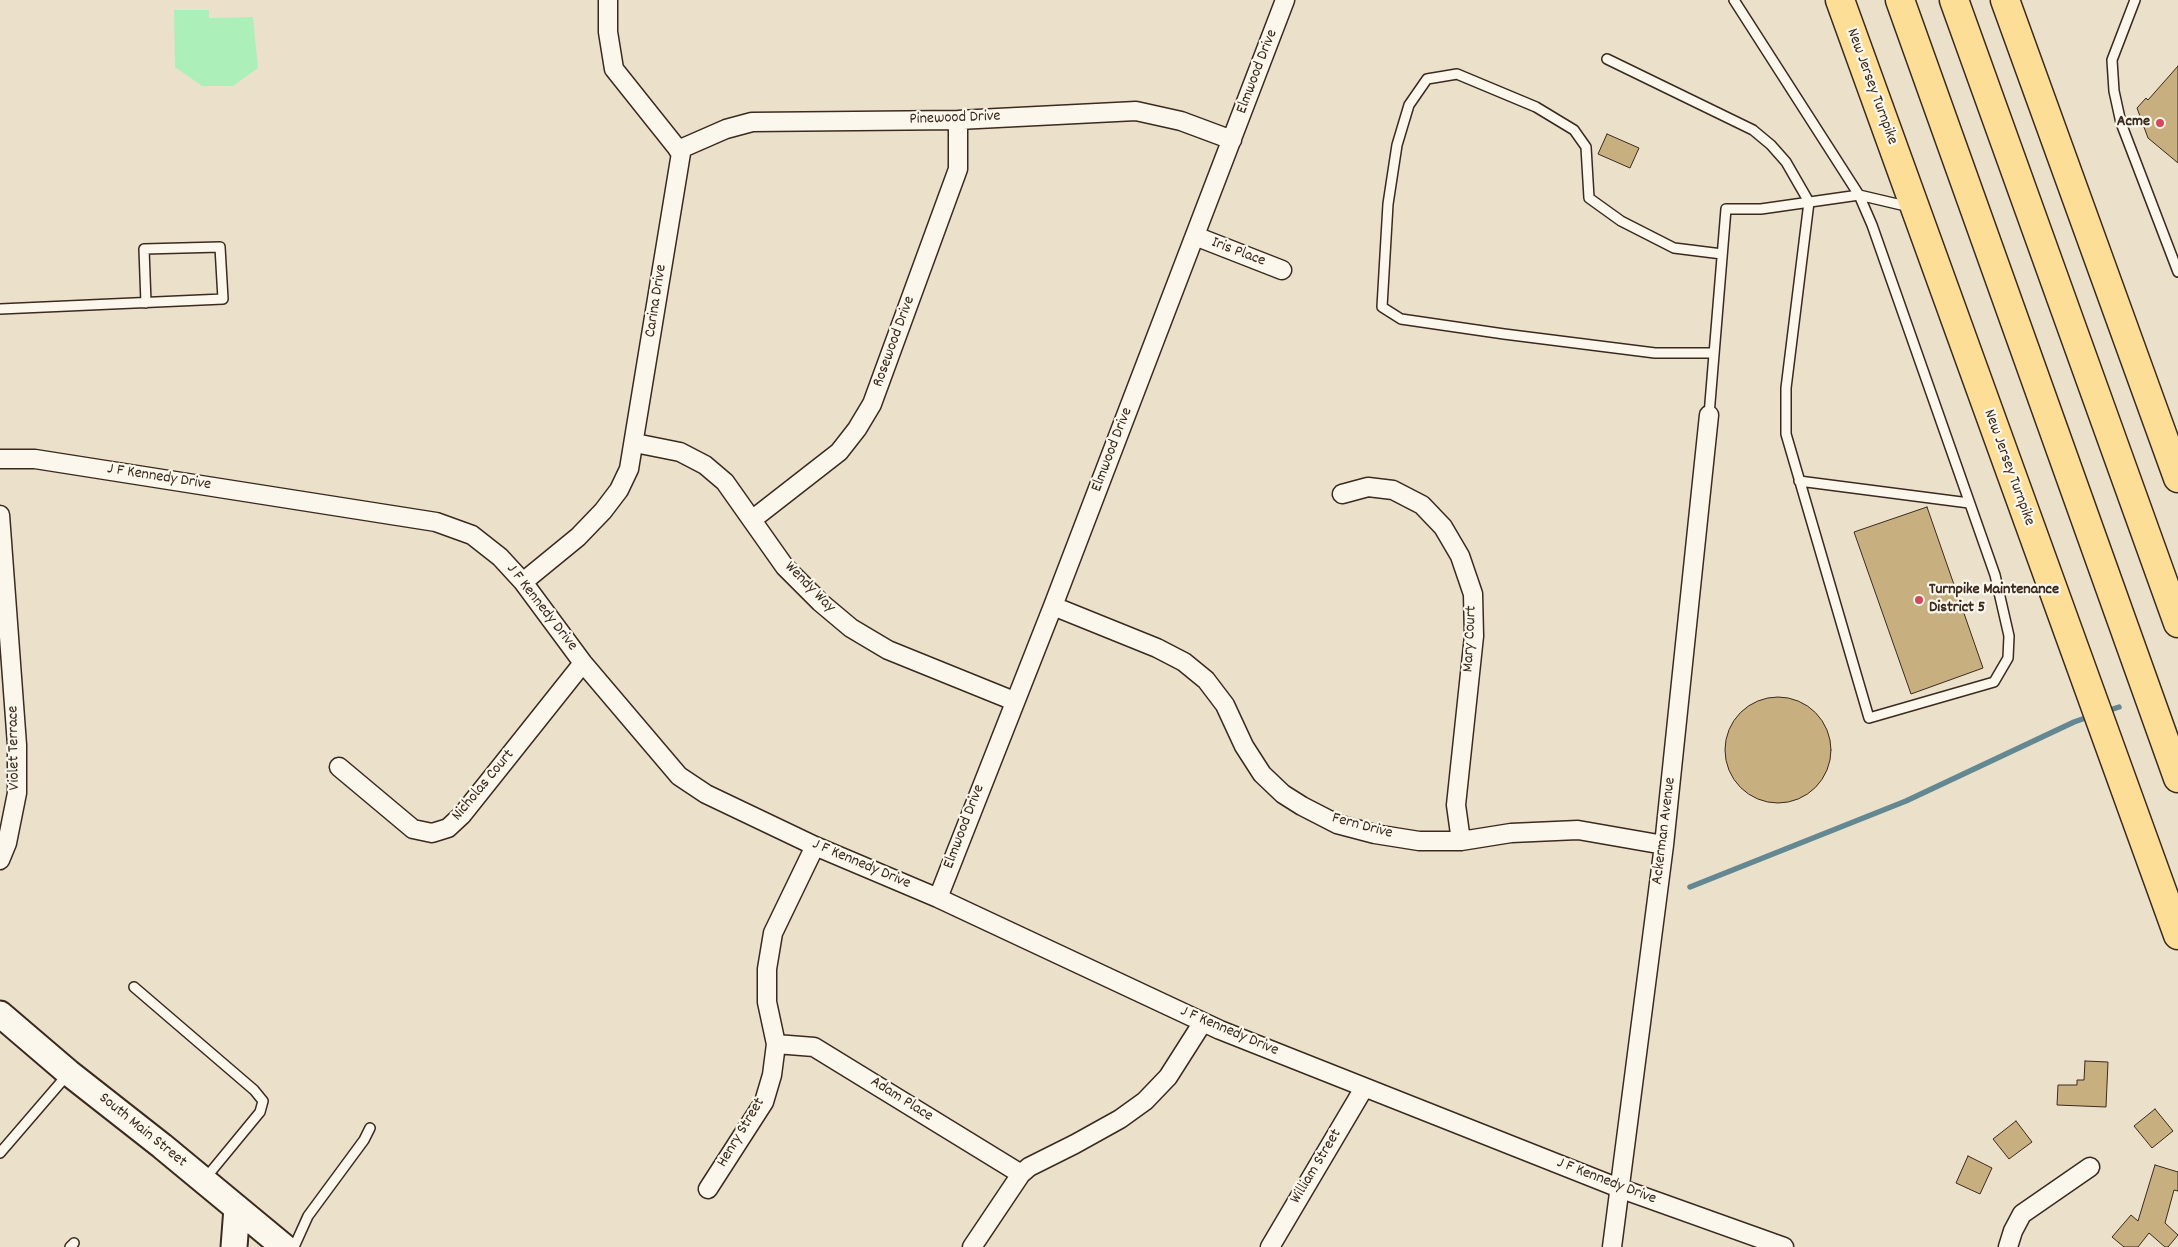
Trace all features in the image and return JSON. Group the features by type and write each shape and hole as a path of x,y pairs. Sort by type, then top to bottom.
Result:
{"highway":[{"name":"New Jersey Turnpike","path":"1840,0 2178,935"},
{"path":"1900,0 2178,778"},
{"path":"1954,0 2178,623"},
{"path":"2005,0 2178,478"}],"street":[{"path":"608,0 608,32 614,68 678,150"},
{"name":"Elmwood Drive","path":"938,898 1053,606 1285,0"},
{"name":"Pinewood Drive","path":"678,150 726,129 752,122 958,120 1136,111 1181,121 1232,140"},
{"name":"Rosewood Drive","path":"753,519 839,452 857,429 872,404 958,169 958,120"},
{"name":"Carina Drive","path":"523,582 578,537 603,511 618,490 629,469 635,443 680,153 678,150"},
{"name":"Iris Place","path":"1194,236 1282,270"},
{"name":"Ackerman Avenue","path":"1612,1247 1664,845 1709,414"},
{"name":"Wendy Way","path":"635,443 680,452 706,465 725,482 753,519 785,567 820,602 851,628 888,650 1014,701"},
{"name":"J F Kennedy Drive","path":"0,459 35,459 436,522 472,535 500,557 523,582 583,663 679,776 706,794 815,846 938,898 1203,1022 1364,1088 1619,1188 1784,1247"},
{"name":"Mary Court","path":"1342,494 1368,487 1393,490 1422,505 1443,527 1460,556 1471,586 1473,594 1474,636 1456,805 1460,841"},
{"name":"Violet Terrace","path":"0,514 17,745 16,793 7,842 0,860"},
{"name":"Fern Drive","path":"1053,606 1157,648 1184,662 1206,680 1224,705 1244,746 1262,774 1283,794 1336,824 1375,834 1419,841 1460,841 1511,833 1578,830 1664,845"},
{"name":"Nicholas Court","path":"339,768 413,829 432,833 448,828 462,816 583,663"},
{"name":"Henry Street","path":"708,1189 764,1102 772,1075 776,1044 767,1002 767,969 773,933 815,846"},
{"name":"South Main Street","path":"0,1014 69,1073 204,1180 284,1247"},
{"path":"972,1247 1020,1174 1029,1167 1120,1119 1145,1101 1168,1076 1203,1022"},
{"name":"Adam Place","path":"776,1044 814,1047 1020,1174"},
{"name":"William Street","path":"1270,1247 1364,1088"},
{"path":"2008,1247 2013,1231 2022,1214 2090,1167"},
{"path":"234,1247 237,1208"}],"lane":[{"path":"1607,59 1753,130 1786,162 1809,202 1786,388 1786,434 1869,718 1994,682 2008,658 2009,636 1995,575 1872,225 1859,195 1734,0"},
{"path":"2134,0 2112,60 2114,91 2121,122 2178,272"},
{"path":"1714,354 1655,353 1504,334 1401,319 1382,307 1388,204 1397,145 1408,105 1427,78 1458,74 1536,107 1574,130 1586,147 1589,198 1622,221 1674,248 1722,254"},
{"path":"1709,414 1726,209 1761,209 1859,195 1915,209"},
{"path":"0,309 223,299 220,247 144,249 146,302"},
{"path":"1799,481 1970,503"},
{"path":"134,987 254,1090 263,1101 260,1112 204,1180"},
{"path":"0,1153 69,1073"},
{"path":"294,1247 308,1216 353,1155 370,1128"}],"green space":[{"path":"174,10 209,10 209,18 253,17 258,68 233,86 202,86 175,67"}],"building":[{"name":"Acme","path":"2178,66 2178,163 2148,138 2137,108 2146,98 2148,100"},
{"path":"1607,134 1639,148 1630,168 1598,154"},
{"name":"Turnpike Maintenance District 5","path":"1927,507 1983,668 1911,694 1854,532"},
{"path":"1778,697 1798,701 1816,712 1827,730 1831,750 1827,770 1816,788 1798,799 1778,803 1758,799 1740,788 1729,770 1725,750 1729,730 1740,712 1758,701"},
{"path":"2085,1061 2108,1062 2106,1107 2057,1105 2058,1085 2077,1085 2077,1080 2084,1080"},
{"path":"2155,1109 2173,1131 2152,1148 2134,1126"},
{"path":"2016,1121 2032,1142 2009,1159 1993,1139"},
{"path":"1968,1156 1992,1168 1980,1194 1956,1183"},
{"path":"2155,1165 2178,1172 2178,1191 2174,1190 2165,1223 2178,1235 2168,1247 2165,1247 2149,1233 2138,1247 2124,1247 2112,1237 2131,1215 2138,1221"}],"waterway":[{"path":"2104,712 2119,707"},
{"path":"1690,887 1906,801 2074,722 2091,716"}],"place":[{"name":"Acme","path":"2160,123"},
{"name":"Turnpike Maintenance District 5","path":"1919,600"}]}
